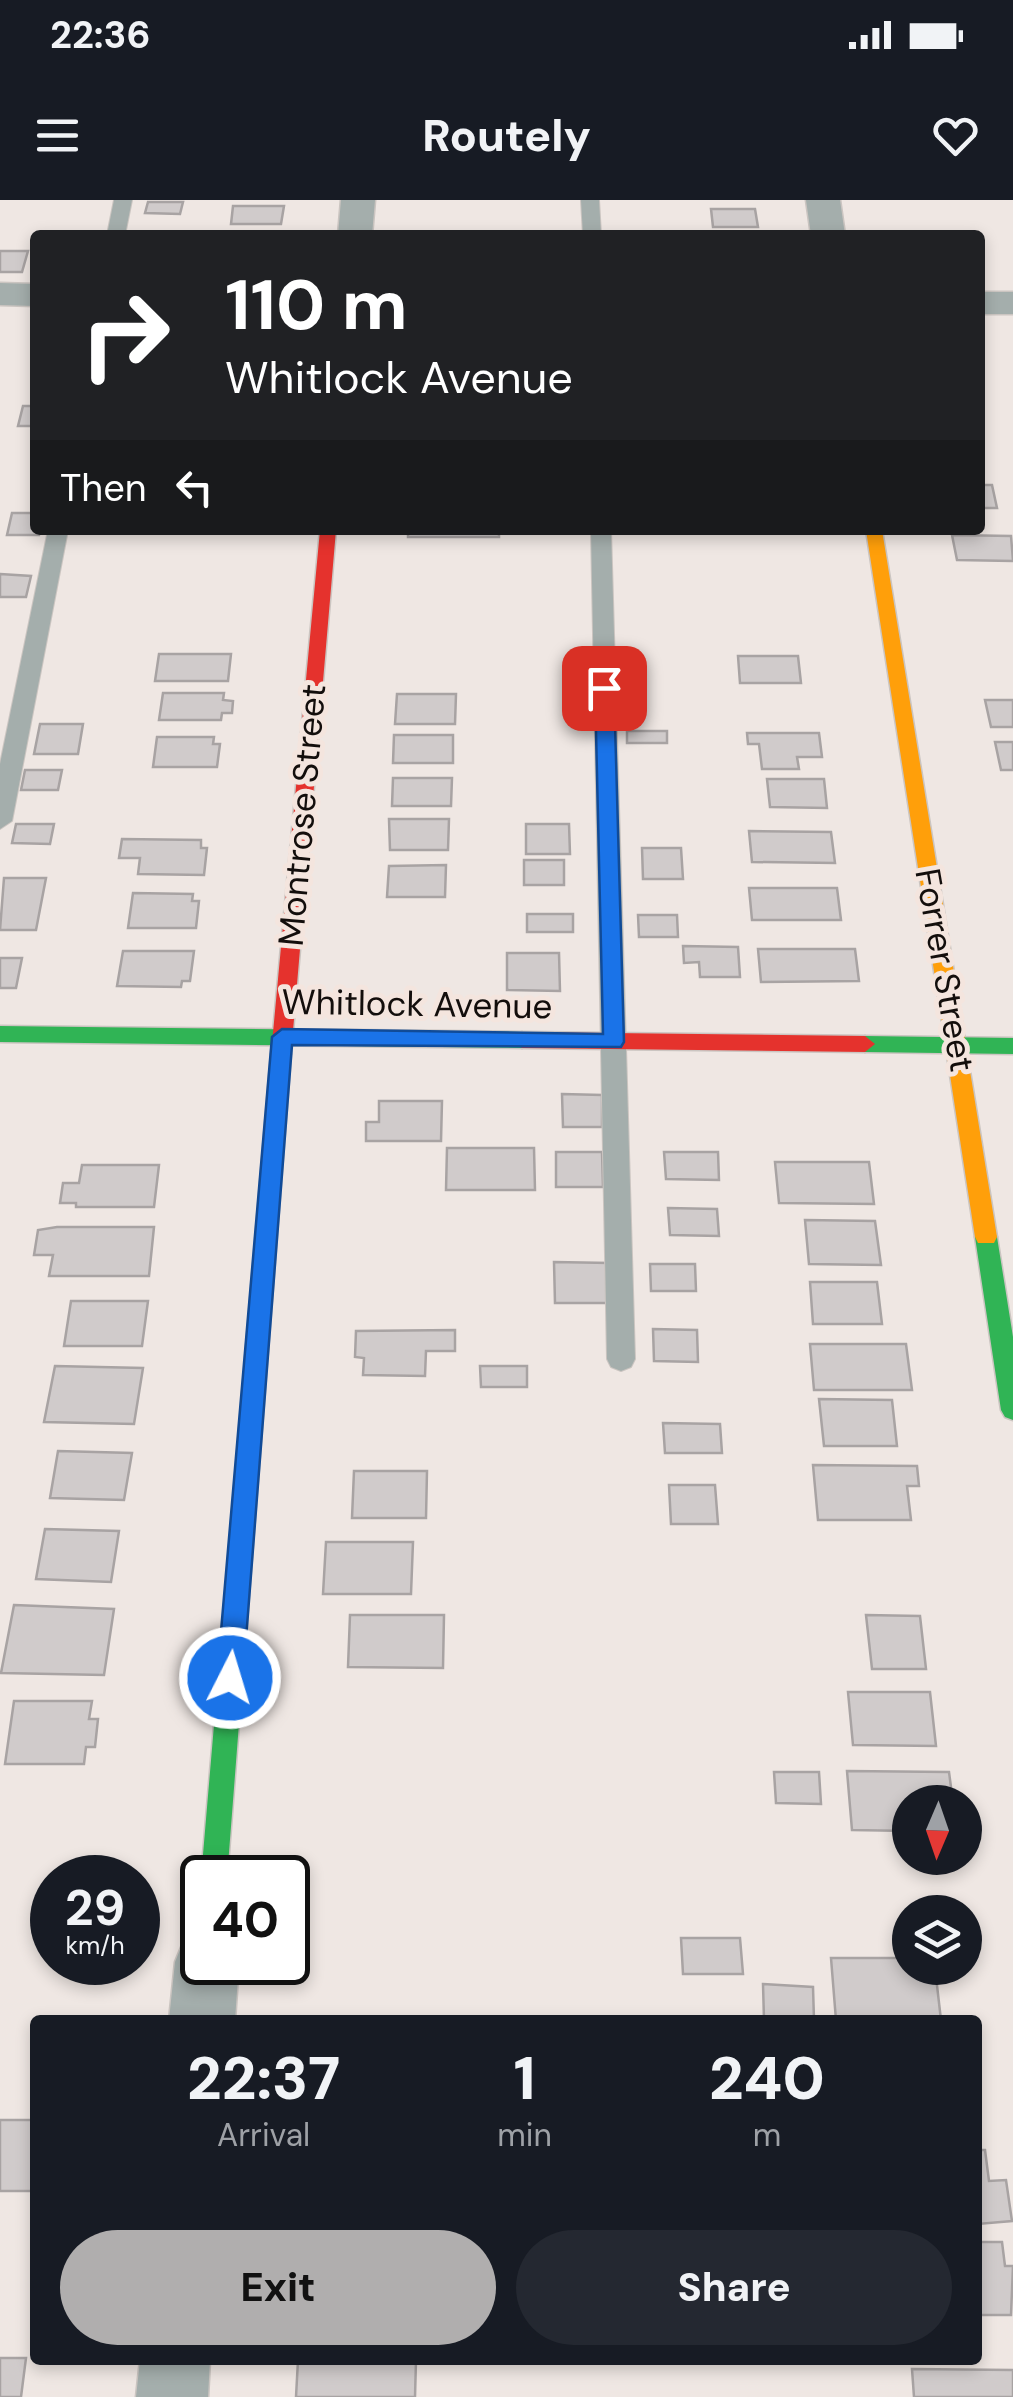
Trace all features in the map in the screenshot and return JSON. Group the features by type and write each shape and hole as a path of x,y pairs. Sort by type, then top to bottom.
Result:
{"street":[{"path":"355,230 358,200"},
{"path":"823,200 827,230"},
{"path":"0,294 30,294"},
{"path":"985,303 1013,304"},
{"name":"Montrose Street","path":"216,1855 282,1037 328,535"},
{"name":"Forrer Street","path":"875,535 1013,1410"},
{"name":"Whitlock Avenue","path":"0,1034 1013,1046"},
{"path":"202,2015 205,1985"},
{"path":"172,2397 175,2365"}],"lane":[{"path":"117,230 123,200"},
{"path":"590,200 592,230"},
{"path":"0,821 57,535"},
{"path":"601,535 622,1359"}],"building":[{"path":"148,202 183,202 180,214 145,213"},
{"path":"233,206 284,206 281,224 231,224"},
{"path":"711,209 755,209 758,227 713,227"},
{"path":"0,251 28,251 22,272 0,272"},
{"path":"23,406 30,406 30,426 18,426"},
{"path":"985,485 992,485 997,508 985,508"},
{"path":"12,513 30,513 30,535 7,535"},
{"path":"408,535 499,535 499,537"},
{"path":"952,535 1011,536 1013,561 957,560"},
{"path":"0,574 31,576 26,597 0,597"},
{"path":"159,654 231,654 228,681 155,681"},
{"path":"738,656 798,656 801,683 740,683"},
{"path":"163,693 224,693 223,700 233,701 232,713 222,713 221,720 159,720"},
{"path":"397,694 456,694 455,724 395,724"},
{"path":"985,700 1013,700 1013,727 991,727"},
{"path":"40,724 83,724 78,754 34,754"},
{"path":"627,731 667,731 667,743 627,743"},
{"path":"747,733 819,733 822,757 797,757 799,769 762,769 759,744 748,744"},
{"path":"394,735 453,735 453,763 393,763"},
{"path":"157,737 214,737 213,744 220,744 217,767 153,767"},
{"path":"995,742 1013,742 1013,770 1001,770"},
{"path":"25,770 62,770 58,790 21,790"},
{"path":"393,778 452,778 451,806 392,806"},
{"path":"767,779 824,779 827,808 770,807"},
{"path":"389,819 449,819 448,850 390,850"},
{"path":"16,824 54,824 50,844 12,843"},
{"path":"526,824 569,824 570,854 526,854"},
{"path":"749,831 831,832 835,863 752,862"},
{"path":"122,839 201,840 201,848 207,848 204,875 138,874 140,858 119,858"},
{"path":"642,848 681,848 683,879 643,879"},
{"path":"524,860 564,860 564,885 524,885"},
{"path":"446,865 445,897 387,897 389,866"},
{"path":"4,878 46,878 36,930 0,930"},
{"path":"749,888 837,888 841,920 752,920"},
{"path":"133,893 193,894 192,901 199,901 196,928 128,928"},
{"path":"527,914 573,914 573,932 527,932"},
{"path":"638,915 677,915 678,937 639,937"},
{"path":"683,946 738,947 740,977 700,977 699,962 684,963"},
{"path":"758,949 855,949 859,981 761,982"},
{"path":"123,951 194,951 190,981 182,981 181,987 117,986"},
{"path":"507,953 559,953 560,991 507,990"},
{"path":"0,958 22,958 16,988 0,988"},
{"path":"562,1094 602,1095 602,1127 563,1127"},
{"path":"379,1101 442,1101 441,1141 366,1141 366,1122 379,1122"},
{"path":"447,1148 534,1148 535,1190 446,1190"},
{"path":"556,1152 602,1152 603,1187 556,1187"},
{"path":"664,1152 718,1152 719,1180 666,1179"},
{"path":"775,1162 869,1162 874,1204 779,1203"},
{"path":"82,1165 159,1165 154,1207 76,1207 76,1203 60,1203 63,1183 79,1183"},
{"path":"668,1208 717,1209 719,1236 670,1235"},
{"path":"805,1220 875,1221 881,1265 809,1264"},
{"path":"154,1227 149,1276 49,1276 53,1255 34,1255 38,1230"},
{"path":"554,1262 610,1263 611,1303 555,1303"},
{"path":"650,1264 695,1264 696,1291 651,1291"},
{"path":"810,1282 877,1282 882,1324 813,1324"},
{"path":"71,1301 148,1301 142,1346 64,1346"},
{"path":"653,1329 697,1330 698,1362 654,1361"},
{"path":"455,1330 455,1351 426,1351 425,1376 363,1375 364,1358 355,1357 356,1331"},
{"path":"810,1344 906,1344 912,1390 814,1390"},
{"path":"55,1366 143,1368 134,1424 44,1422"},
{"path":"480,1366 527,1366 527,1387 481,1387"},
{"path":"819,1399 892,1400 897,1446 824,1446"},
{"path":"663,1423 720,1424 722,1453 665,1453"},
{"path":"58,1451 132,1453 124,1500 50,1498"},
{"path":"813,1465 917,1466 919,1486 907,1486 911,1520 818,1520"},
{"path":"354,1471 427,1471 426,1518 352,1518"},
{"path":"669,1485 715,1485 718,1524 671,1524"},
{"path":"45,1529 119,1531 111,1582 36,1579"},
{"path":"326,1542 413,1542 411,1594 323,1594"},
{"path":"14,1605 114,1609 104,1675 1,1673"},
{"path":"350,1615 444,1615 443,1668 348,1667"},
{"path":"866,1615 920,1616 926,1669 872,1669"},
{"path":"848,1692 930,1692 936,1746 853,1745"},
{"path":"14,1701 92,1701 89,1719 98,1719 95,1747 86,1747 84,1764 5,1764"},
{"path":"847,1771 949,1772 951,1785 892,1785 892,1831 852,1830"},
{"path":"774,1772 819,1772 821,1804 776,1803"},
{"path":"681,1938 740,1938 743,1974 683,1974"},
{"path":"831,1958 892,1958 892,1985 937,1985 940,2015 836,2015"},
{"path":"763,1984 813,1987 814,2015 764,2015"},
{"path":"0,2120 30,2120 30,2191 0,2191"},
{"path":"982,2150 989,2181 1006,2180 1012,2221 982,2224"},
{"path":"982,2242 1002,2242 1005,2266 1013,2266 1011,2315 982,2315"},
{"path":"0,2358 26,2358 21,2397 0,2397"},
{"path":"298,2365 416,2365 415,2397 296,2397"},
{"path":"912,2369 1013,2370 1013,2397 914,2397"}],"traffic: fast":[{"path":"0,1034 522,1040"},
{"path":"865,1044 1013,1046"},
{"path":"216,1855 281,1054"},
{"path":"986,1237 1013,1410"}],"traffic: slow":[{"path":"875,535 986,1237"}],"traffic: jam":[{"path":"281,1054 328,535"},
{"path":"522,1040 865,1044"}],"route":[{"path":"230,1678 282,1037 613,1042 604,688"}]}
